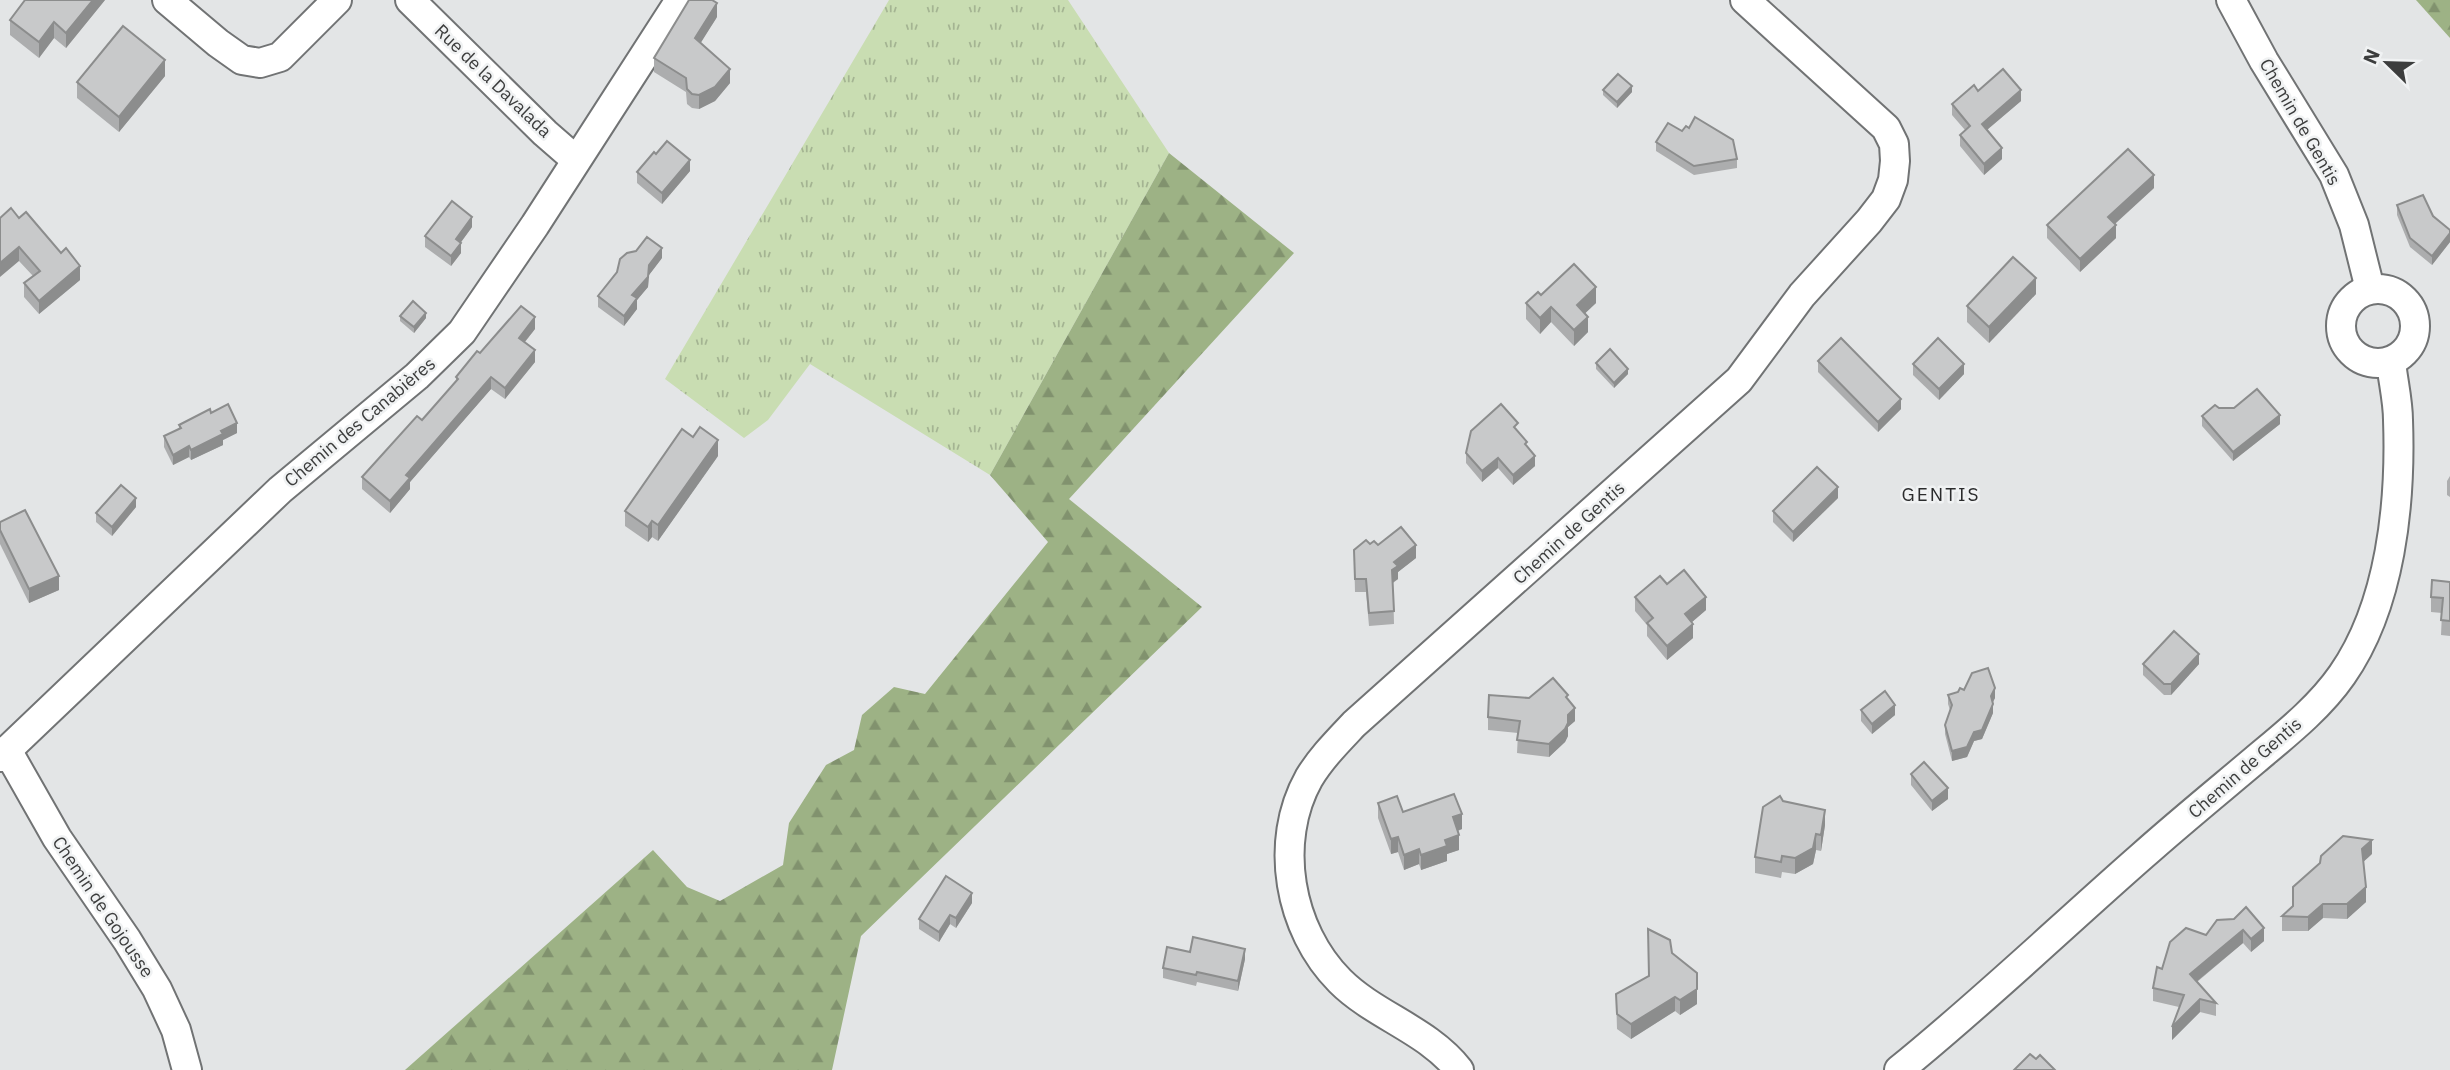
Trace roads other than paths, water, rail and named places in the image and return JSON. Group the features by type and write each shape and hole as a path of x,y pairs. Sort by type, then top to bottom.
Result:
{"street":[{"path":"167,0 226,49 242,60 260,64 280,57 337,0"},
{"name":"Rue de la Davalada","path":"410,0 576,160"},
{"name":"Chemin des Canabières","path":"2,751 280,489 417,376 462,332 536,225 680,0"},
{"name":"Chemin de Gentis","path":"1460,1070 1415,1031 1368,1003 1340,982 1318,954 1299,920 1291,878 1289,845 1296,811 1309,779 1353,724 1739,380 1802,295 1886,199 1895,161 1894,144 1886,128 1745,0"},
{"name":"Chemin de Gentis","path":"2231,0 2264,61 2334,175 2354,225 2370,289"},
{"path":"2370,289 2386,289 2401,295 2411,307 2416,326 2412,344 2391,362 2377,364 2360,359 2346,346 2340,322 2347,305 2358,294 2370,289"},
{"name":"Chemin de Gentis","path":"1899,1070 2144,854 2286,734 2342,675 2374,612 2386,576 2391,545 2399,418 2391,362"},
{"name":"Chemin de Gojousse","path":"2,751 157,989 176,1030 187,1070"}],"district":[{"name":"GENTIS","path":"1941,494"}]}
